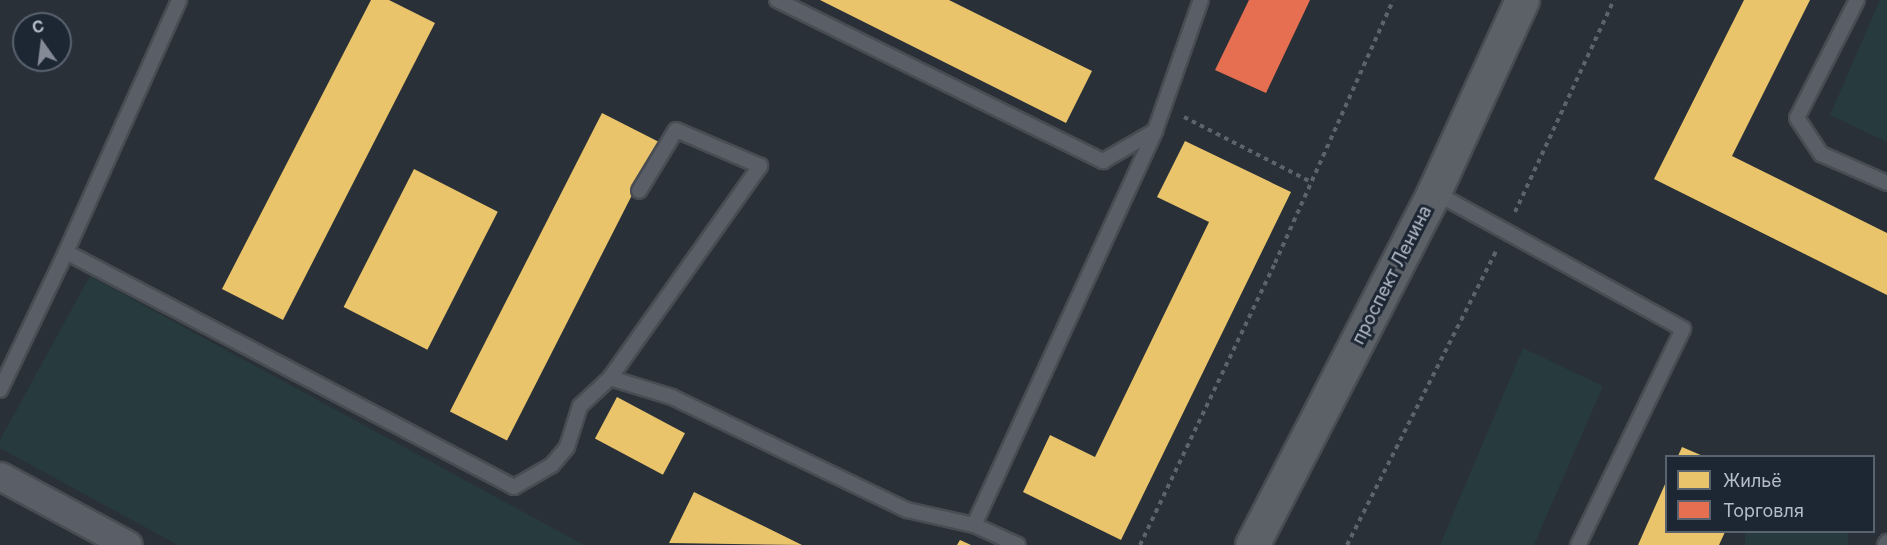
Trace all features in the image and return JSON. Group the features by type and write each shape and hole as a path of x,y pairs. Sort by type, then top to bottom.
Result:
{"main road":[{"name":"проспект Ленина","path":"1252,545 1434,192 1522,0"}],"street":[{"path":"0,476 128,545"}],"lane":[{"path":"0,390 66,252 179,0"},
{"path":"777,0 1103,161 1155,131"},
{"path":"974,525 1155,131 1201,0"},
{"path":"1857,0 1797,118 1821,154 1887,183"},
{"path":"66,252 514,487 552,465 567,447 580,406 610,378 760,166 676,130 639,191"},
{"path":"1434,192 1683,328 1578,545"},
{"path":"610,378 672,397 907,510 974,525 1018,545"}],"path":[{"path":"1140,545 1275,263 1309,182 1393,0"},
{"path":"1347,545 1506,231 1614,0"},
{"path":"1164,107 1309,182"}],"green space":[{"path":"1880,0 1887,0 1887,142 1830,115"},
{"path":"90,276 584,545 178,545 0,448 0,440"},
{"path":"1523,348 1603,386 1534,545 1440,545"},
{"path":"1745,533 1848,533 1848,545 1745,545"}],"building: Жильё":[{"path":"371,0 389,0 435,23 283,320 222,289"},
{"path":"820,0 949,0 1092,71 1066,123"},
{"path":"1744,0 1810,0 1732,156 1887,233 1887,295 1654,179"},
{"path":"602,113 659,142 507,441 450,411"},
{"path":"1185,141 1291,192 1121,540 1023,492 1050,435 1095,457 1209,222 1157,197"},
{"path":"414,169 498,212 427,350 344,307"},
{"path":"617,397 685,433 663,475 595,438"},
{"path":"1682,447 1701,455 1678,455"},
{"path":"1665,484 1665,533 1725,533 1719,545 1638,545"},
{"path":"694,492 802,545 669,543"},
{"path":"960,540 971,545 957,545"}],"building: Торговля":[{"path":"1249,0 1310,0 1266,93 1215,70"}]}
